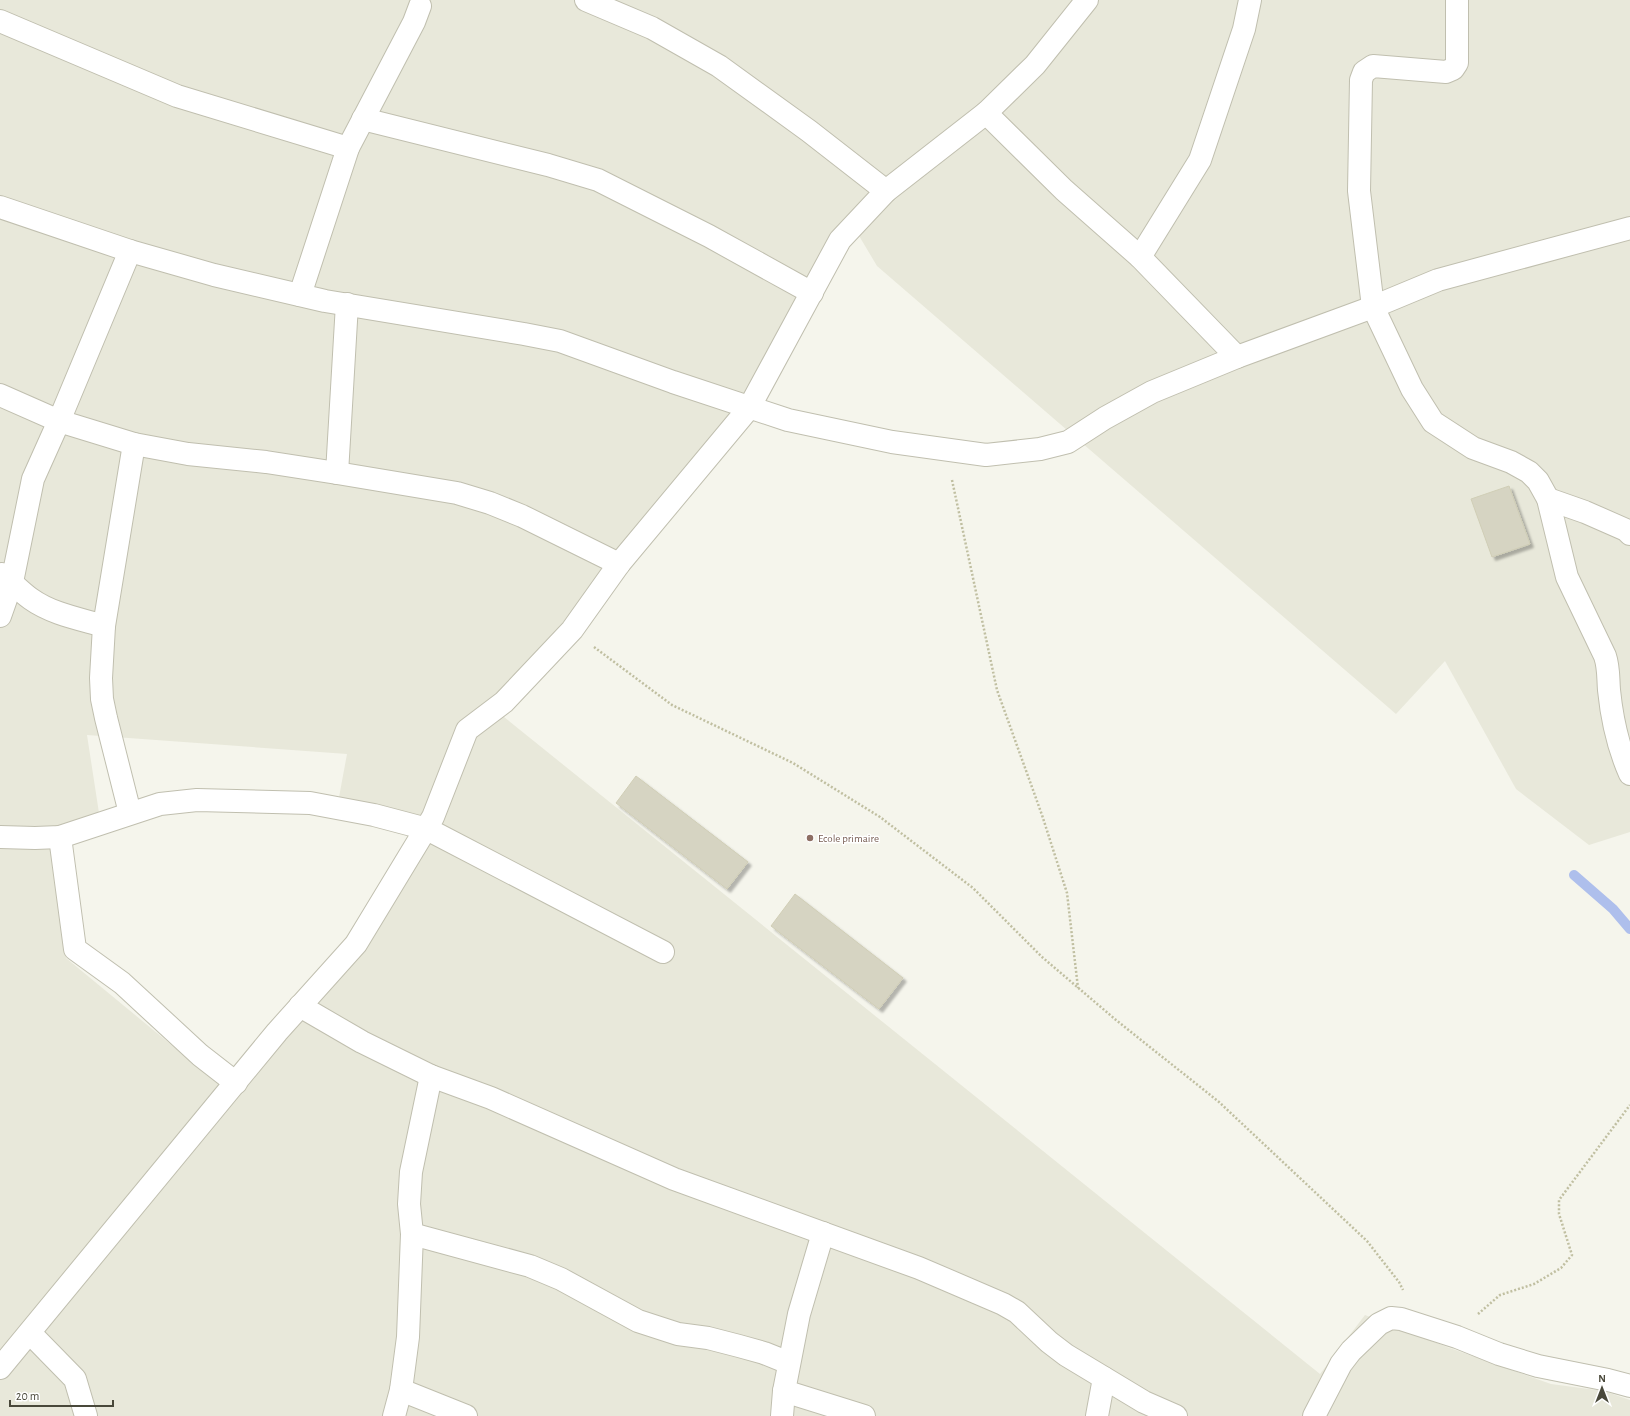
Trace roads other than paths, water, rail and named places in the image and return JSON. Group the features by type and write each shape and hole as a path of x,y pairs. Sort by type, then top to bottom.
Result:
{"street":[{"path":"586,0 652,28 719,66 809,131 886,191"},
{"path":"0,1368 300,1006 356,944 427,829 467,730 504,702 572,630 618,564 750,408 840,240 886,191 986,113 1035,65 1086,0"},
{"path":"1140,258 1200,160 1244,29 1250,0"},
{"path":"1457,0 1457,63 1453,69 1446,72 1373,66 1364,72 1361,80 1359,192 1373,307 1412,390 1433,422 1473,448 1511,462 1529,472 1538,480 1548,499 1567,577 1598,638 1607,662 1616,737 1630,774"},
{"path":"300,295 348,148 414,22 416,2"},
{"path":"0,21 177,96 348,148"},
{"path":"986,113 1064,190 1140,258 1237,357"},
{"path":"363,119 548,165 598,180 709,236 812,293"},
{"path":"0,207 130,251 214,275 300,295 347,304 560,341 788,420 892,442 986,455 1040,449 1068,442 1105,418 1152,392 1237,357 1373,307 1438,280 1630,228"},
{"path":"0,616 6,577 33,479 59,421 130,251"},
{"path":"337,473 347,304"},
{"path":"0,395 59,421 134,444 188,454 266,462 457,493 475,498 522,516 618,564"},
{"path":"130,813 102,699 100,678 104,626 134,444"},
{"path":"1548,499 1585,512 1626,530 1630,534"},
{"path":"6,577 30,598 41,605 64,614 104,626"},
{"path":"0,837 60,837 160,804 197,800 310,803 374,815 427,829 663,952"},
{"path":"60,837 75,949 122,983 200,1055 236,1083"},
{"path":"300,1006 362,1042 431,1076 491,1098 674,1179 919,1268 1010,1307 1066,1355 1144,1402 1176,1416"},
{"path":"394,1416 401,1390 407,1344 412,1234 409,1204 411,1172 431,1076"},
{"path":"782,1416 784,1391 799,1314 823,1233"},
{"path":"412,1234 530,1266 562,1280 638,1321 678,1334 708,1338 739,1346 789,1362"},
{"path":"1314,1416 1341,1364 1351,1351 1379,1324 1391,1318 1457,1337 1498,1354 1538,1366 1630,1386"},
{"path":"30,1333 75,1379 86,1416"},
{"path":"1097,1416 1104,1378"},
{"path":"401,1390 466,1416"},
{"path":"784,1391 864,1416"}],"waterway":[{"path":"1574,875 1613,909 1630,929"}],"place":[{"name":"Ecole primaire","path":"810,838"}]}
